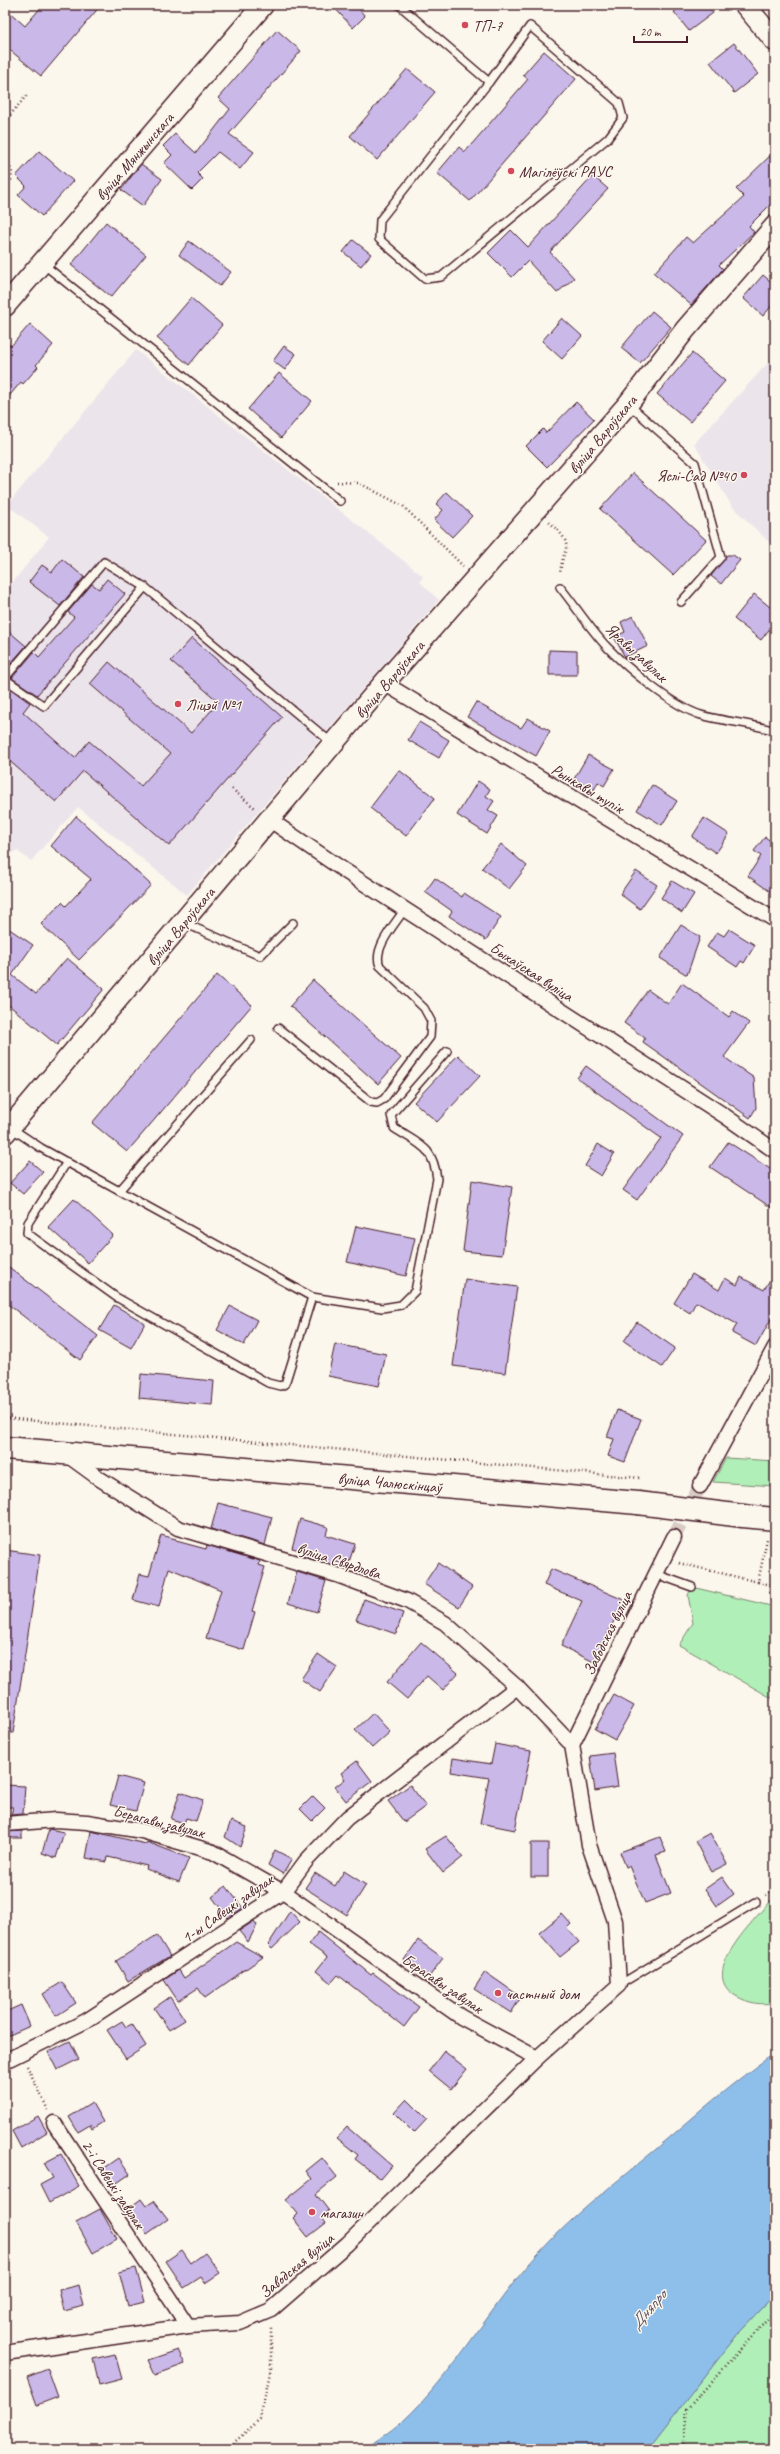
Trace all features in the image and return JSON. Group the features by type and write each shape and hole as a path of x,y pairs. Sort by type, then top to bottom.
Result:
{"main road":[{"name":"вуліца Чалюскінцаў","path":"5,1448 638,1503 743,1516 771,1529"}],"street":[{"name":"вуліца Мянжынскага","path":"5,306 263,5"},
{"path":"744,5 775,41"},
{"name":"вуліца Вароўскага","path":"7,1130 183,923 264,815 334,744 384,683 476,580 628,404 685,330 775,226"},
{"name":"Рынкавы тупік","path":"384,683 775,920"},
{"name":"Быхаўская вуліца","path":"264,815 404,909 726,1116 775,1151"},
{"path":"700,1486 775,1347"},
{"name":"вуліца Свярдлова","path":"65,1453 100,1479 178,1528 337,1575 407,1601 445,1623 517,1687 572,1745"},
{"name":"Заводская вуліца","path":"572,1745 674,1537"},
{"name":"1-ы Савецкі завулак","path":"5,2062 86,2021 283,1892 306,1861 347,1818 517,1687"},
{"path":"537,2058 619,1985 615,1921 589,1845 572,1745"},
{"name":"Берагавы завулак","path":"5,1824 56,1820 86,1822 142,1831 214,1852 283,1892 461,2017 537,2058"},
{"name":"Заводская вуліца","path":"5,2353 188,2326 240,2323 271,2310 353,2239 537,2058"},
{"name":"2-і Савецкі завулак","path":"54,2123 188,2326"}],"lane":[{"path":"399,5 489,82"},
{"path":"530,26 619,103 623,118 608,138 441,277 425,279 379,239 380,220 489,82 530,26"},
{"path":"42,263 340,501"},
{"path":"628,404 695,463 721,557 681,602"},
{"path":"145,587 44,706 5,679 104,562 145,587 334,744"},
{"name":"Яравы завулак","path":"560,587 608,648 676,704 700,715 759,726 775,731"},
{"path":"278,1028 371,1102 377,1103 384,1099 430,1037 431,1021 424,1008 380,966 377,960 379,951 404,909"},
{"path":"183,923 260,956 293,923"},
{"path":"119,1191 251,1040"},
{"path":"7,1130 312,1297 382,1308 401,1305 415,1291 437,1179 435,1161 426,1149 394,1128 391,1115 447,1051"},
{"path":"67,1162 28,1224 27,1233 116,1298 268,1383 280,1386 285,1384 312,1297"},
{"path":"656,1574 692,1587"},
{"path":"619,1985 756,1902"}],"path":[{"path":"5,121 28,94"},
{"path":"5,162 12,170 11,183"},
{"path":"316,482 359,483 403,506 476,580"},
{"path":"536,511 563,534 567,550 561,568 560,587"},
{"path":"232,789 264,815"},
{"path":"5,1418 640,1478"},
{"path":"758,1582 771,1529"},
{"path":"663,1559 775,1586"},
{"path":"21,2055 54,2123"},
{"path":"227,2449 260,2419 271,2368 271,2310"},
{"path":"683,2449 687,2409 775,2311"}],"shaded area":[{"name":"Ліцэй №1","path":"136,350 423,576 420,582 439,600 187,895 78,807 31,861 16,850 5,862 5,592 49,537 7,505"},
{"name":"Яслі-Сад №40","path":"775,355 775,548 732,506 694,444"}],"green space":[{"path":"726,1458 775,1461 775,1486 713,1482"},
{"path":"692,1587 775,1607 775,1700 679,1645 693,1623 688,1595"},
{"path":"775,1897 775,2002 765,2004 755,2003 736,1996 726,1987 722,1975 725,1963 731,1950 768,1903"},
{"path":"775,2295 775,2449 648,2449 737,2335"}],"water":[{"name":"Дняпро","path":"775,2053 775,2295 737,2335 648,2449 365,2449 398,2426 439,2383 520,2275 550,2241 594,2200 714,2100"}],"building":[{"path":"43,5 101,5 41,76 5,46 5,8 25,26"},
{"path":"332,5 355,5 365,16 353,28"},
{"path":"683,5 707,5 713,13 689,31 674,12"},
{"path":"277,30 301,51 229,134 254,152 240,169 218,152 197,173 203,179 192,190 164,163 172,155 163,146 175,134 196,153 230,109 218,98"},
{"path":"734,43 758,74 734,93 710,62"},
{"path":"544,51 576,79 470,201 437,173 459,147 465,152 528,79 523,75"},
{"path":"407,69 435,92 377,160 350,136"},
{"path":"39,151 73,181 42,216 18,195 26,186 16,176"},
{"path":"775,151 775,200 749,226 754,232 719,265 723,269 691,305 654,273 686,237 693,243 744,197 736,189"},
{"path":"141,164 162,179 143,206 121,190"},
{"path":"593,176 608,189 550,252 574,278 557,293 528,261 512,277 488,253 511,230 528,247"},
{"path":"106,222 146,255 111,297 71,265"},
{"path":"353,240 371,254 361,266 343,252"},
{"path":"189,241 231,272 220,286 179,255"},
{"path":"763,275 775,285 775,302 763,316 743,298"},
{"path":"191,298 222,325 189,365 157,338"},
{"path":"652,311 671,327 640,363 621,348"},
{"path":"562,318 582,336 562,359 542,341"},
{"path":"30,324 53,345 36,365 38,367 23,384 21,382 5,401 5,341 11,346"},
{"path":"284,346 296,354 285,370 273,361"},
{"path":"692,353 725,381 690,422 657,394"},
{"path":"279,373 312,401 281,438 248,409"},
{"path":"576,402 594,419 547,467 526,446 543,429 546,433"},
{"path":"633,473 706,540 673,575 600,509"},
{"path":"447,492 472,516 452,537 434,520 443,510 436,504"},
{"path":"727,555 733,555 740,560 721,584 711,576"},
{"path":"62,559 84,577 60,606 29,582 42,565 52,572"},
{"path":"107,579 125,594 37,695 12,678 34,652 39,657 74,617 68,612 92,584 99,589"},
{"path":"754,594 775,611 775,622 761,640 734,619"},
{"path":"633,616 648,646 625,657 614,637 625,632 621,622"},
{"path":"5,628 26,646 5,670"},
{"path":"192,638 282,717 169,846 83,771 56,802 5,757 5,685 30,703 23,712 75,758 89,741 141,786 170,754 90,684 109,662 191,733 219,702 171,661"},
{"path":"549,650 577,651 577,675 549,675"},
{"path":"476,702 521,728 528,718 550,731 536,756 467,717"},
{"path":"419,722 449,740 439,758 408,740"},
{"path":"588,755 614,769 604,786 598,782 594,790 574,779"},
{"path":"399,770 435,798 406,836 370,808"},
{"path":"478,781 490,789 486,796 494,801 488,810 498,816 487,834 457,815"},
{"path":"652,785 677,801 662,825 637,810"},
{"path":"76,816 151,885 79,960 41,924 62,902 66,906 91,879 51,846"},
{"path":"704,818 729,834 716,853 692,837"},
{"path":"765,837 772,842 775,837 775,895 748,876 761,856 754,851"},
{"path":"501,844 527,866 509,889 482,868"},
{"path":"636,871 657,885 640,909 620,894"},
{"path":"435,878 462,897 464,893 501,917 486,940 449,916 452,911 425,892"},
{"path":"672,881 694,894 682,913 661,898"},
{"path":"681,925 700,937 687,975 660,958"},
{"path":"5,926 33,945 12,975 36,994 67,958 104,989 57,1045 5,1002"},
{"path":"729,929 755,945 744,963 741,961 737,967 707,947 717,932 724,936"},
{"path":"217,975 252,1005 127,1152 92,1123"},
{"path":"313,980 401,1058 378,1084 290,1006"},
{"path":"682,983 729,1017 733,1011 749,1023 724,1057 754,1078 756,1108 750,1118 643,1042 645,1038 624,1023 648,990 668,1004"},
{"path":"458,1055 480,1076 437,1122 414,1102"},
{"path":"586,1066 683,1136 637,1200 623,1190 661,1138 577,1078"},
{"path":"728,1142 775,1172 775,1210 710,1167"},
{"path":"598,1144 614,1154 601,1176 585,1166"},
{"path":"30,1161 43,1172 23,1194 10,1183"},
{"path":"472,1180 512,1187 502,1255 463,1251"},
{"path":"74,1199 113,1235 88,1263 48,1227"},
{"path":"356,1226 415,1238 406,1276 347,1262"},
{"path":"5,1264 98,1336 80,1360 5,1302"},
{"path":"775,1271 775,1312 756,1346 732,1333 737,1324 696,1302 690,1313 674,1303 692,1274 719,1290 725,1278 737,1285 741,1277 764,1290"},
{"path":"465,1279 517,1287 505,1373 453,1366"},
{"path":"114,1305 145,1323 131,1348 99,1330"},
{"path":"230,1306 257,1320 244,1345 217,1330"},
{"path":"637,1322 675,1348 662,1367 624,1341"},
{"path":"335,1344 386,1354 379,1386 328,1376"},
{"path":"141,1374 214,1381 212,1405 139,1398"},
{"path":"617,1410 641,1419 625,1462 608,1456 614,1439 607,1437"},
{"path":"218,1503 272,1517 265,1545 211,1529"},
{"path":"300,1519 328,1527 326,1535 355,1544 348,1565 333,1561 331,1564 302,1556 304,1551 292,1548"},
{"path":"161,1535 176,1539 176,1541 206,1549 207,1545 260,1561 259,1565 265,1567 252,1611 255,1612 244,1650 206,1638 221,1590 169,1568 159,1607 133,1600 140,1574 149,1576"},
{"path":"5,1550 40,1555 13,1733 5,1732"},
{"path":"438,1563 472,1587 459,1607 424,1584"},
{"path":"551,1569 624,1600 594,1662 561,1646 582,1601 544,1585"},
{"path":"297,1572 326,1581 317,1612 288,1603"},
{"path":"364,1599 403,1613 396,1634 356,1620"},
{"path":"421,1642 458,1673 443,1690 427,1676 407,1699 387,1682"},
{"path":"318,1654 337,1667 320,1692 301,1679"},
{"path":"614,1695 634,1706 615,1740 595,1729"},
{"path":"373,1713 390,1732 372,1748 355,1730"},
{"path":"495,1744 531,1751 515,1830 480,1823 489,1778 451,1772 453,1758 491,1764"},
{"path":"613,1753 618,1787 595,1791 590,1756"},
{"path":"357,1761 372,1781 346,1801 335,1787 345,1779 341,1773"},
{"path":"118,1776 144,1783 136,1811 110,1805"},
{"path":"5,1785 25,1786 23,1814 11,1815 13,1807 5,1807"},
{"path":"410,1785 426,1806 404,1822 388,1801"},
{"path":"180,1792 203,1800 196,1821 186,1818 184,1823 171,1819"},
{"path":"313,1796 325,1808 312,1821 300,1809"},
{"path":"231,1821 247,1827 240,1847 225,1837"},
{"path":"49,1829 64,1832 56,1858 42,1853"},
{"path":"22,1831 22,1838 5,1838 6,1832"},
{"path":"91,1831 146,1844 147,1842 189,1858 179,1882 146,1869 147,1866 108,1857 107,1862 86,1858"},
{"path":"710,1833 727,1864 711,1872 695,1841"},
{"path":"446,1836 463,1857 443,1873 425,1849"},
{"path":"660,1837 666,1852 656,1855 671,1893 645,1903 629,1866 626,1867 620,1852"},
{"path":"531,1843 548,1843 548,1877 531,1877"},
{"path":"275,1850 292,1859 283,1874 268,1865"},
{"path":"344,1871 366,1885 347,1915 305,1888 315,1873 335,1886"},
{"path":"722,1877 734,1894 717,1906 705,1889"},
{"path":"226,1886 243,1908 228,1918 212,1897"},
{"path":"290,1911 300,1922 272,1949 268,1945"},
{"path":"562,1914 571,1924 567,1928 579,1942 560,1957 539,1933"},
{"path":"254,1921 257,1925 248,1942 239,1931"},
{"path":"318,1932 371,1975 373,1973 419,2007 404,2027 338,1975 331,1983 316,1971 327,1957 309,1944"},
{"path":"157,1935 170,1956 128,1981 116,1961"},
{"path":"418,1940 443,1958 429,1977 404,1960"},
{"path":"236,1942 263,1957 205,1998 198,1988 178,2001 164,1980 179,1970 184,1978"},
{"name":"частный дом","path":"485,1972 521,1997 511,2013 474,1989"},
{"path":"62,1982 76,2003 56,2016 43,1994"},
{"path":"170,1997 185,2020 169,2030 154,2008"},
{"path":"21,2005 30,2026 5,2037 5,2012"},
{"path":"122,2021 126,2027 132,2024 146,2046 126,2059 107,2030"},
{"path":"70,2041 79,2059 57,2070 48,2052"},
{"path":"444,2051 467,2069 451,2089 429,2071"},
{"path":"407,2099 427,2119 414,2133 394,2113"},
{"path":"92,2103 103,2122 92,2129 90,2125 78,2132 69,2117"},
{"path":"38,2116 47,2132 21,2148 12,2131"},
{"path":"347,2127 392,2166 381,2179 355,2159 358,2155 337,2138"},
{"path":"61,2154 79,2186 49,2203 40,2185 53,2178 44,2163"},
{"path":"119,2158 130,2174 114,2185 103,2169"},
{"name":"магазин","path":"322,2158 337,2177 316,2194 329,2211 321,2217 326,2223 308,2237 293,2218 297,2214 286,2200 312,2179 306,2171"},
{"path":"141,2199 146,2206 154,2201 168,2219 147,2234 129,2208"},
{"path":"100,2209 117,2239 93,2253 76,2222"},
{"path":"182,2250 191,2263 205,2253 220,2273 205,2283 201,2277 184,2288 166,2261"},
{"path":"136,2268 145,2302 128,2306 119,2272"},
{"path":"79,2285 84,2306 64,2311 59,2290"},
{"path":"178,2350 185,2364 155,2375 148,2360"},
{"path":"115,2354 122,2379 99,2385 93,2359"},
{"path":"48,2369 58,2397 37,2405 27,2377"}],"tunnel":[{"path":"674,1537 700,1486"}],"place":[{"name":"ТП-7","path":"465,25"},
{"name":"Магілёўскі РАУС","path":"511,171"},
{"name":"Яслі-Сад №40","path":"744,475"},
{"name":"Ліцэй №1","path":"178,704"},
{"name":"частный дом","path":"498,1993"},
{"name":"магазин","path":"312,2212"}]}
